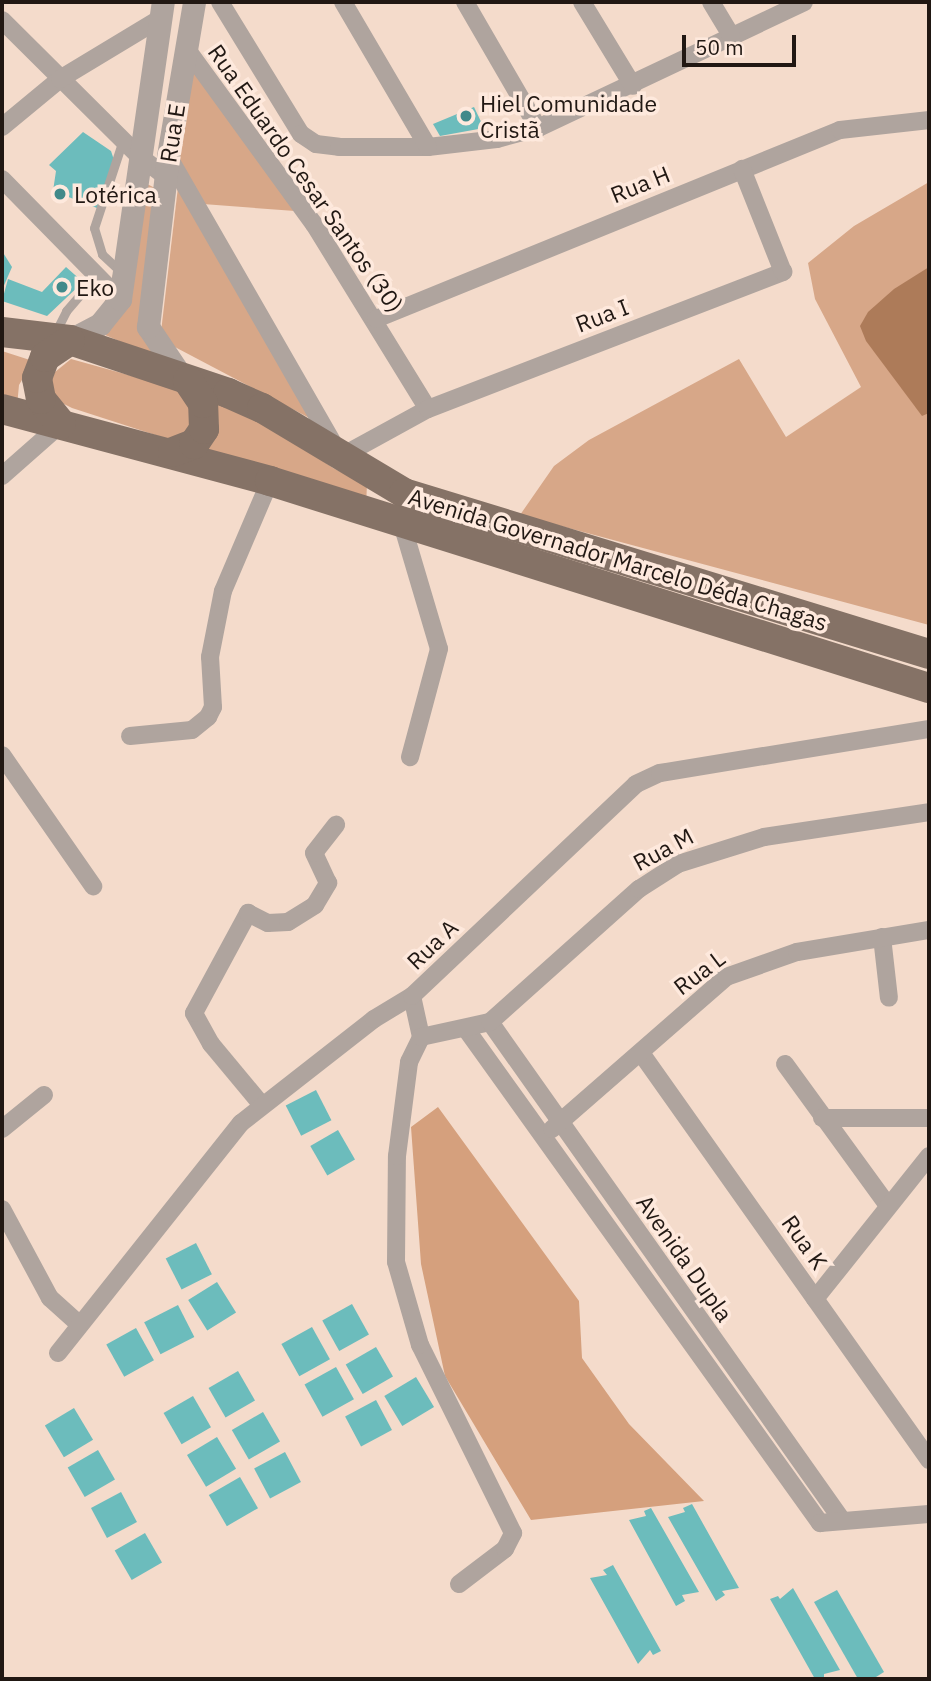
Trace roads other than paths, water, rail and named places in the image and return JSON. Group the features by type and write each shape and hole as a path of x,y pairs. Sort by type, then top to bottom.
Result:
{"main road":[{"name":"Avenida Governador Marcelo Déda Chagas","path":"2,332 61,339 262,408 394,489 498,525 929,654"},
{"path":"61,339 45,357 37,378 41,399 61,424"},
{"path":"173,452 194,443 204,429 203,403 186,380"},
{"name":"Avenida Governador Marcelo Déda Chagas","path":"2,408 173,452 270,481 929,688"}],"street":[{"name":"Rua E","path":"186,380 148,327 166,166 194,2"},
{"path":"220,2 301,134 316,144 339,147 428,147 497,139 538,128 633,86 731,35 804,2"},
{"path":"343,2 428,147"},
{"path":"465,2 538,128"},
{"path":"583,2 633,86"},
{"path":"711,2 731,35"},
{"name":"Rua E","path":"120,299 130,148 162,10"},
{"path":"2,127 60,79 162,10"},
{"path":"2,20 130,148 166,166 341,455"},
{"name":"Rua Eduardo Cesar Santos (30)","path":"186,48 314,224 376,319 428,409"},
{"name":"Rua H","path":"376,319 840,130 929,120"},
{"name":"Rua I","path":"341,455 428,409 783,272 742,169"},
{"path":"2,179 120,299 100,324 61,339"},
{"path":"2,476 61,424"},
{"path":"130,736 192,730 208,718 213,707 210,663 221,596 270,481"},
{"path":"402,524 439,649 410,757"},
{"name":"Rua A","path":"58,1353 201,1168 261,1104 374,1019 412,996 643,779 929,729"},
{"path":"2,755 93,887"},
{"name":"Rua M","path":"421,1037 490,1022 639,889 678,864 772,835 929,812"},
{"path":"261,1104 211,1044 194,1013 248,913 268,922 288,922 315,905 328,883 313,853 336,825"},
{"name":"Rua L","path":"541,1140 711,989 748,966 797,952 929,930"},
{"path":"882,937 888,998"},
{"path":"412,996 421,1037 409,1062 397,1156 396,1262 433,1375 513,1533 505,1549 459,1584"},
{"name":"Avenida Dupla","path":"466,1029 541,1140 820,1523 842,1520 490,1022"},
{"name":"Rua K","path":"642,1053 929,1460"},
{"path":"785,1065 888,1206"},
{"path":"2,1129 44,1095"},
{"path":"822,1118 929,1118"},
{"path":"815,1299 929,1156"},
{"path":"2,1209 50,1298 80,1325"},
{"path":"842,1520 929,1514"}],"lane":[{"path":"123,274 102,254 94,228 130,148"},
{"path":"61,339 66,311 97,275"}],"place":[{"name":"Hiel Comunidade Cristã","path":"466,116"},
{"name":"Lotérica","path":"60,194"},
{"name":"Eko","path":"62,287"}]}
